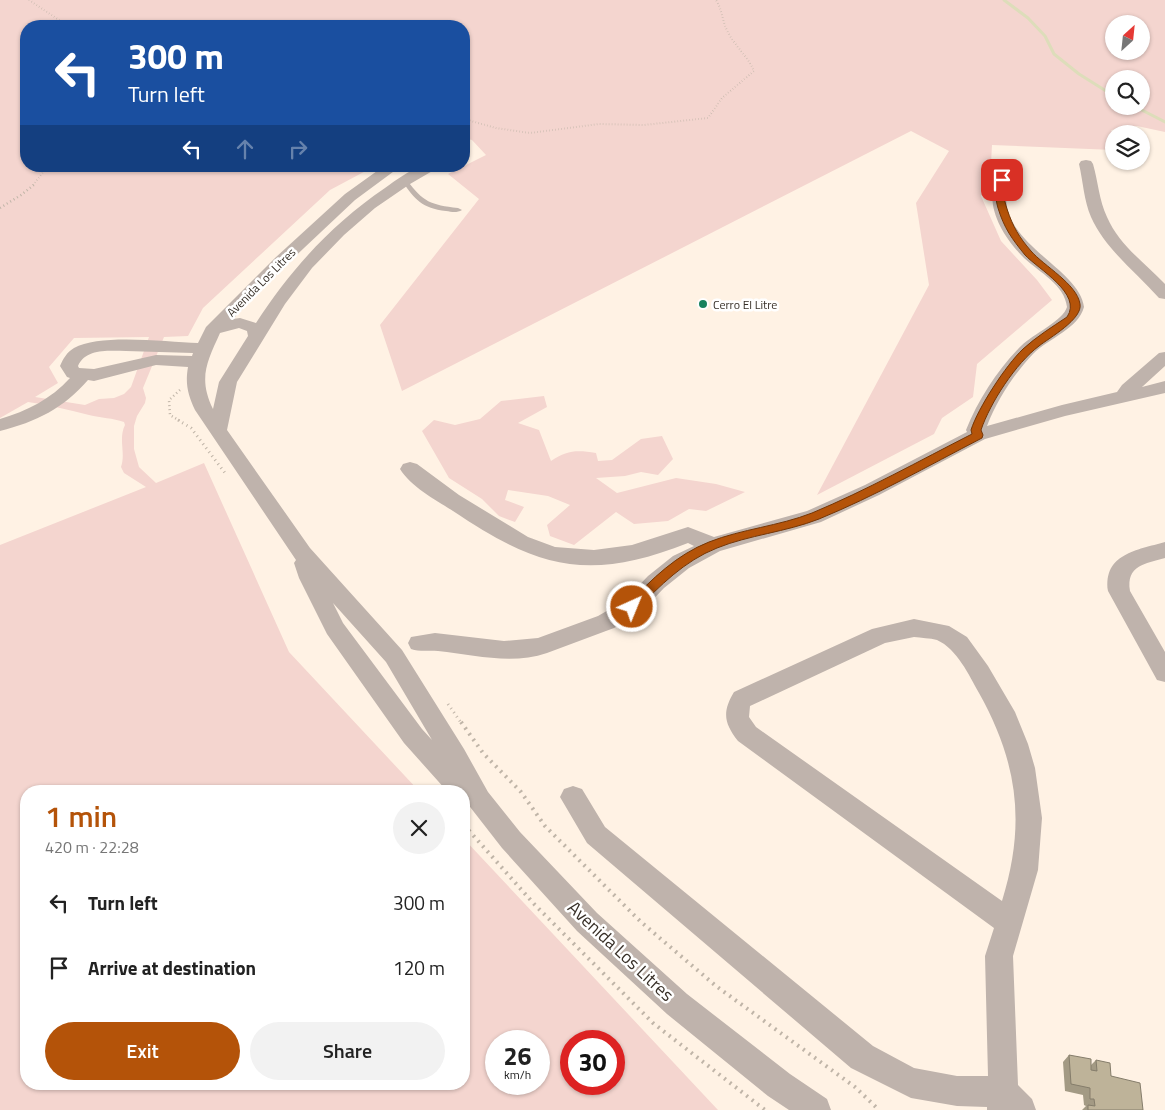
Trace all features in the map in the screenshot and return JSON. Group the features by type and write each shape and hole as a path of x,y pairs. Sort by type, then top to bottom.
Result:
{"street":[{"path":"1086,164 1091,196 1099,218 1110,236 1165,294"},
{"name":"Avenida Los Litres","path":"385,172 350,197 281,261 216,328 201,355 195,381 197,395 204,410 302,553 310,578 394,656 436,724 470,785"},
{"path":"389,172 388,176 405,181"},
{"name":"Avenida Los Litres","path":"218,430 228,382 291,283 322,248 354,218 405,181 422,172"},
{"path":"978,435 976,430 980,418 1008,374 1026,351 1070,319 1076,304 1066,286 1029,254 1009,228 1000,199 1000,185 1005,174"},
{"path":"216,328 240,324 255,328 257,336"},
{"path":"117,347 201,355 178,360 156,360 137,363 94,375 83,375 73,372 69,366 72,358 84,350 117,347"},
{"path":"1123,398 1128,389 1165,358"},
{"path":"0,425 39,413 73,387 83,375"},
{"path":"195,381 205,385 228,382"},
{"path":"394,656 419,643 435,642 504,650 539,647 572,636 606,622 632,607 656,582 681,562 712,545 814,517 872,490 978,435 1062,411 1165,387"},
{"path":"410,469 440,494 511,538 536,549 575,557 616,557 661,546 688,535 712,545"},
{"path":"1165,550 1126,564 1119,572 1117,578 1119,591 1165,673"},
{"name":"Avenida Los Litres","path":"331,598 336,628 413,736 459,785"},
{"path":"574,797 596,835 862,1058 911,1083 957,1091 1009,1104 999,956 1010,923 1025,870 1029,818 1023,768 1016,744 1002,711 980,673 959,643 941,632 914,628 880,635 742,700 736,712 737,720 747,734 1010,923"},
{"path":"413,736 425,733 436,724"},
{"name":"Avenida Los Litres","path":"470,786 478,800 547,881 593,928 677,1004 779,1085 816,1110"},
{"name":"Avenida Los Litres","path":"470,794 478,800"},
{"name":"Avenida Los Litres","path":"779,1085 795,1110"}],"lane":[{"path":"405,181 417,200 425,204 458,210"}],"path":[{"path":"29,0 59,20"},
{"path":"470,121 496,128 530,132 599,124 644,125 708,118 712,106 754,71 752,63 737,46 726,28 724,11 716,0"},
{"path":"0,208 22,197 44,172"},
{"path":"443,698 483,753 522,792 544,826 642,922 716,986 854,1087 879,1110"}],"shaded area":[{"path":"0,0 1165,0 1165,132 1150,129 1150,125 1105,125 1105,150 992,145 991,163 981,196 1001,241 1037,280 1052,300 977,364 973,397 942,418 934,434 817,495 929,285 916,203 949,151 911,131 402,391 380,325 479,199 448,174 452,172 470,172 470,163 486,155 470,140 470,20 20,20 20,172 364,172 330,190 203,308 188,336 164,337 143,388 146,398 134,426 134,449 139,467 156,483 204,463 289,652 413,785 20,785 20,1090 470,1090 470,845 718,1110 0,1110 0,545 146,487 124,473 121,467 124,422 28,402 0,418","holes":["149,337 131,387 124,394 114,398 99,399 85,405 35,397 58,383 49,367 74,338"]},
{"path":"544,396 547,407 518,423 539,430 551,461 567,453 578,451 596,453 598,461 612,460 641,439 662,436 673,459 658,475 641,472 625,476 596,478 617,493 676,478 716,484 745,492 706,511 689,509 668,521 634,524 616,512 574,545 550,536 547,525 570,505 548,496 508,490 505,500 524,507 515,522 499,516 482,499 449,478 422,431 434,420 455,425 480,419 501,401"}],"building":[{"path":"1069,1055 1091,1059 1091,1070 1097,1071 1096,1060 1110,1063 1111,1076 1140,1083 1143,1110 1088,1110 1088,1105 1095,1106 1094,1099 1090,1099 1090,1088 1071,1084"}],"waterway":[{"path":"1004,0 1028,18 1045,36 1054,54 1079,74 1105,90"},
{"path":"1150,114 1165,122"}],"place":[{"name":"Cerro El Litre","path":"703,304"}],"route":[{"path":"632,607 656,582 681,562 712,545 814,517 872,490 978,435 976,430 980,418 1008,374 1026,351 1070,319 1076,304 1066,286 1029,254 1009,228 1002,213 1000,199 1002,180"}]}
